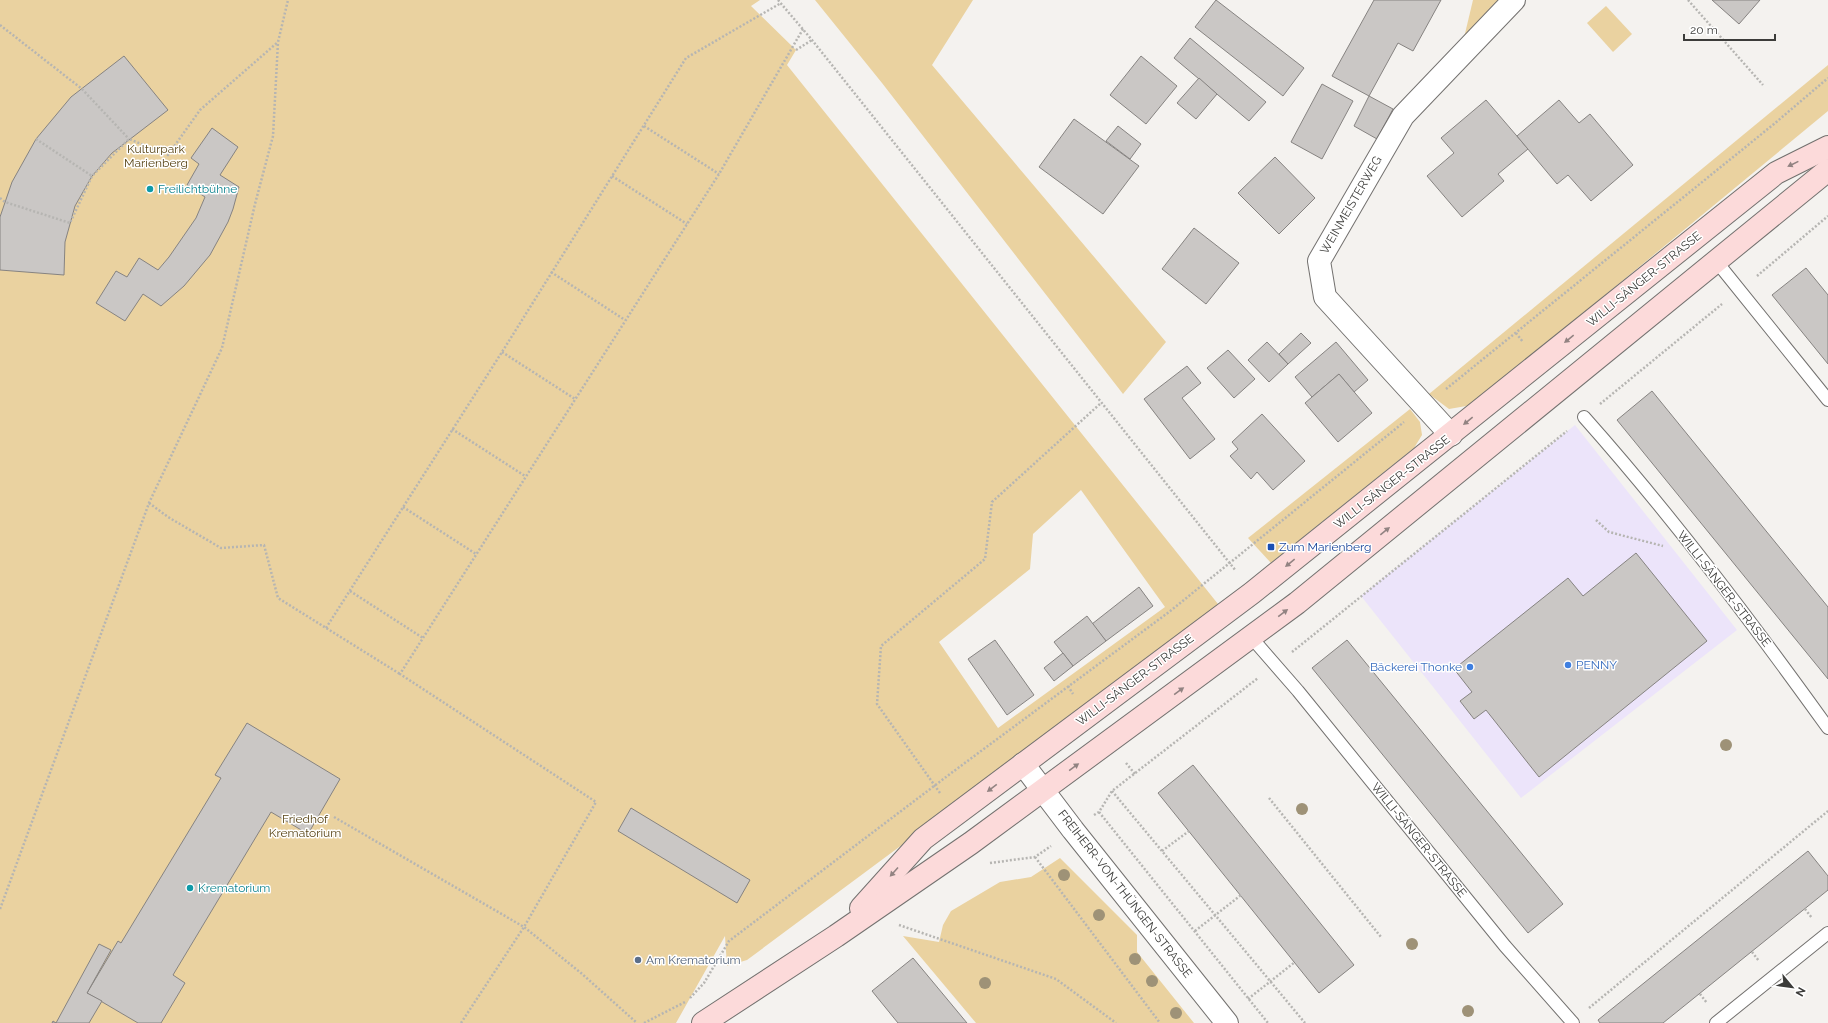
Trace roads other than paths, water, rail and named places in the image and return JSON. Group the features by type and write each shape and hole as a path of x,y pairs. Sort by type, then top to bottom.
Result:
{"main road":[{"name":"WILLI-SÄNGER-STRASSE","path":"836,936 923,839 1252,593 1776,173 1828,147"},
{"name":"WILLI-SÄNGER-STRASSE","path":"703,1023 836,936 972,843 1251,637 1333,574 1828,170"}],"street":[{"name":"WEINMEISTERWEG","path":"1451,435 1325,297 1319,261 1403,116 1514,0"},
{"name":"FREIHERR-VON-THÜNGEN-STRASSE","path":"1024,764 1042,790 1227,1023"}],"lane":[{"path":"1716,261 1828,400"},
{"name":"WILLI-SÄNGER-STRASSE","path":"1584,417 1689,542 1752,624 1828,728"},
{"name":"WILLI-SÄNGER-STRASSE","path":"1251,637 1298,691 1505,946 1572,1022"},
{"path":"1716,1023 1828,933"}],"place":[{"name":"Freilichtbühne","path":"150,189"},
{"name":"Zum Marienberg","path":"1271,547"},
{"name":"PENNY","path":"1568,665"},
{"name":"Bäckerei Thonke","path":"1470,667"},
{"name":"Krematorium","path":"190,888"},
{"name":"Am Krematorium","path":"638,960"}],"park label":[{"name":"Kulturpark Marienberg","path":"156,156"},
{"name":"Friedhof Krematorium","path":"305,826"}]}
